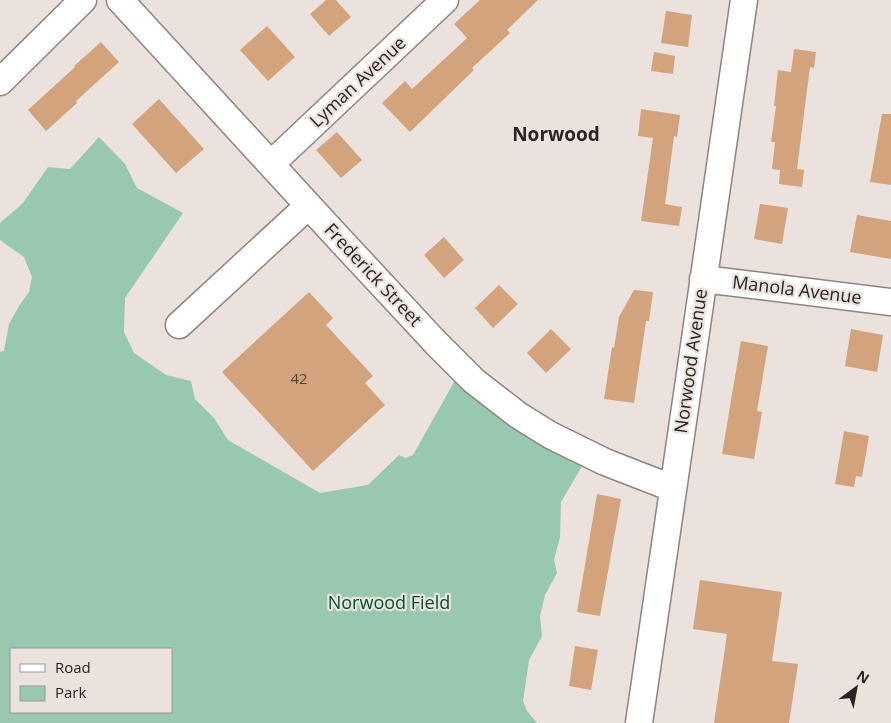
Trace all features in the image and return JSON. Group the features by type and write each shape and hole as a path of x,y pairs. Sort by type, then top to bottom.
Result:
{"street":[{"path":"0,82 84,0"},
{"name":"Frederick Street","path":"120,0 308,206 474,382 518,415 550,435 605,462 672,488"},
{"name":"Lyman Avenue","path":"271,164 445,0"},
{"name":"Norwood Avenue","path":"638,723 719,181 744,0"},
{"path":"179,325 308,206"},
{"name":"Manola Avenue","path":"703,279 891,302"}],"green space":[{"name":"Norwood Field","path":"99,137 125,164 137,188 183,213 125,298 124,332 134,353 166,375 191,381 195,399 214,418 228,440 320,493 368,485 399,455 405,458 413,455 462,368 589,454 561,502 560,537 554,560 557,573 545,595 540,616 542,636 529,660 523,701 527,711 537,723 0,723 0,352 4,351 9,324 29,292 32,277 24,257 0,240 0,223 23,203 48,167 70,169"}],"building":[{"path":"326,0 336,0 351,17 329,36 310,14"},
{"path":"480,0 538,0 507,30 510,33 472,68 474,70 410,132 382,103 405,81 412,89 467,38 454,24"},
{"path":"666,11 692,15 688,47 661,43"},
{"path":"267,26 295,57 268,81 240,50"},
{"path":"101,42 119,62 46,131 28,110"},
{"path":"794,49 816,52 814,68 810,67 797,169 804,170 802,187 779,184 780,170 772,169 775,142 771,142 778,70 791,72"},
{"path":"654,52 675,56 673,74 651,71"},
{"path":"159,99 204,149 176,173 132,124"},
{"path":"641,109 680,115 677,137 674,136 665,204 682,207 679,226 641,221 653,138 638,136"},
{"path":"882,114 891,114 891,185 870,182"},
{"path":"337,132 362,160 341,178 316,150"},
{"path":"760,204 788,208 782,244 754,239"},
{"path":"857,215 891,221 891,259 850,252"},
{"path":"444,237 464,260 444,278 424,255"},
{"path":"499,285 518,304 493,328 475,308"},
{"path":"634,290 653,292 649,321 646,321 634,403 604,399 619,317"},
{"path":"309,292 333,318 326,325 373,376 365,383 385,405 313,471 222,372"},
{"path":"551,329 571,349 546,373 527,353"},
{"path":"851,329 883,335 877,372 845,366"},
{"path":"741,341 768,346 757,411 762,412 754,459 722,454"},
{"path":"844,431 869,436 862,477 856,476 854,487 835,484"},
{"path":"597,494 621,499 600,616 577,612"},
{"path":"700,580 782,592 772,661 798,664 789,723 714,723 727,634 693,629"},
{"path":"575,646 598,650 591,690 569,686"}],"district":[{"name":"Norwood","path":"556,134"}]}
